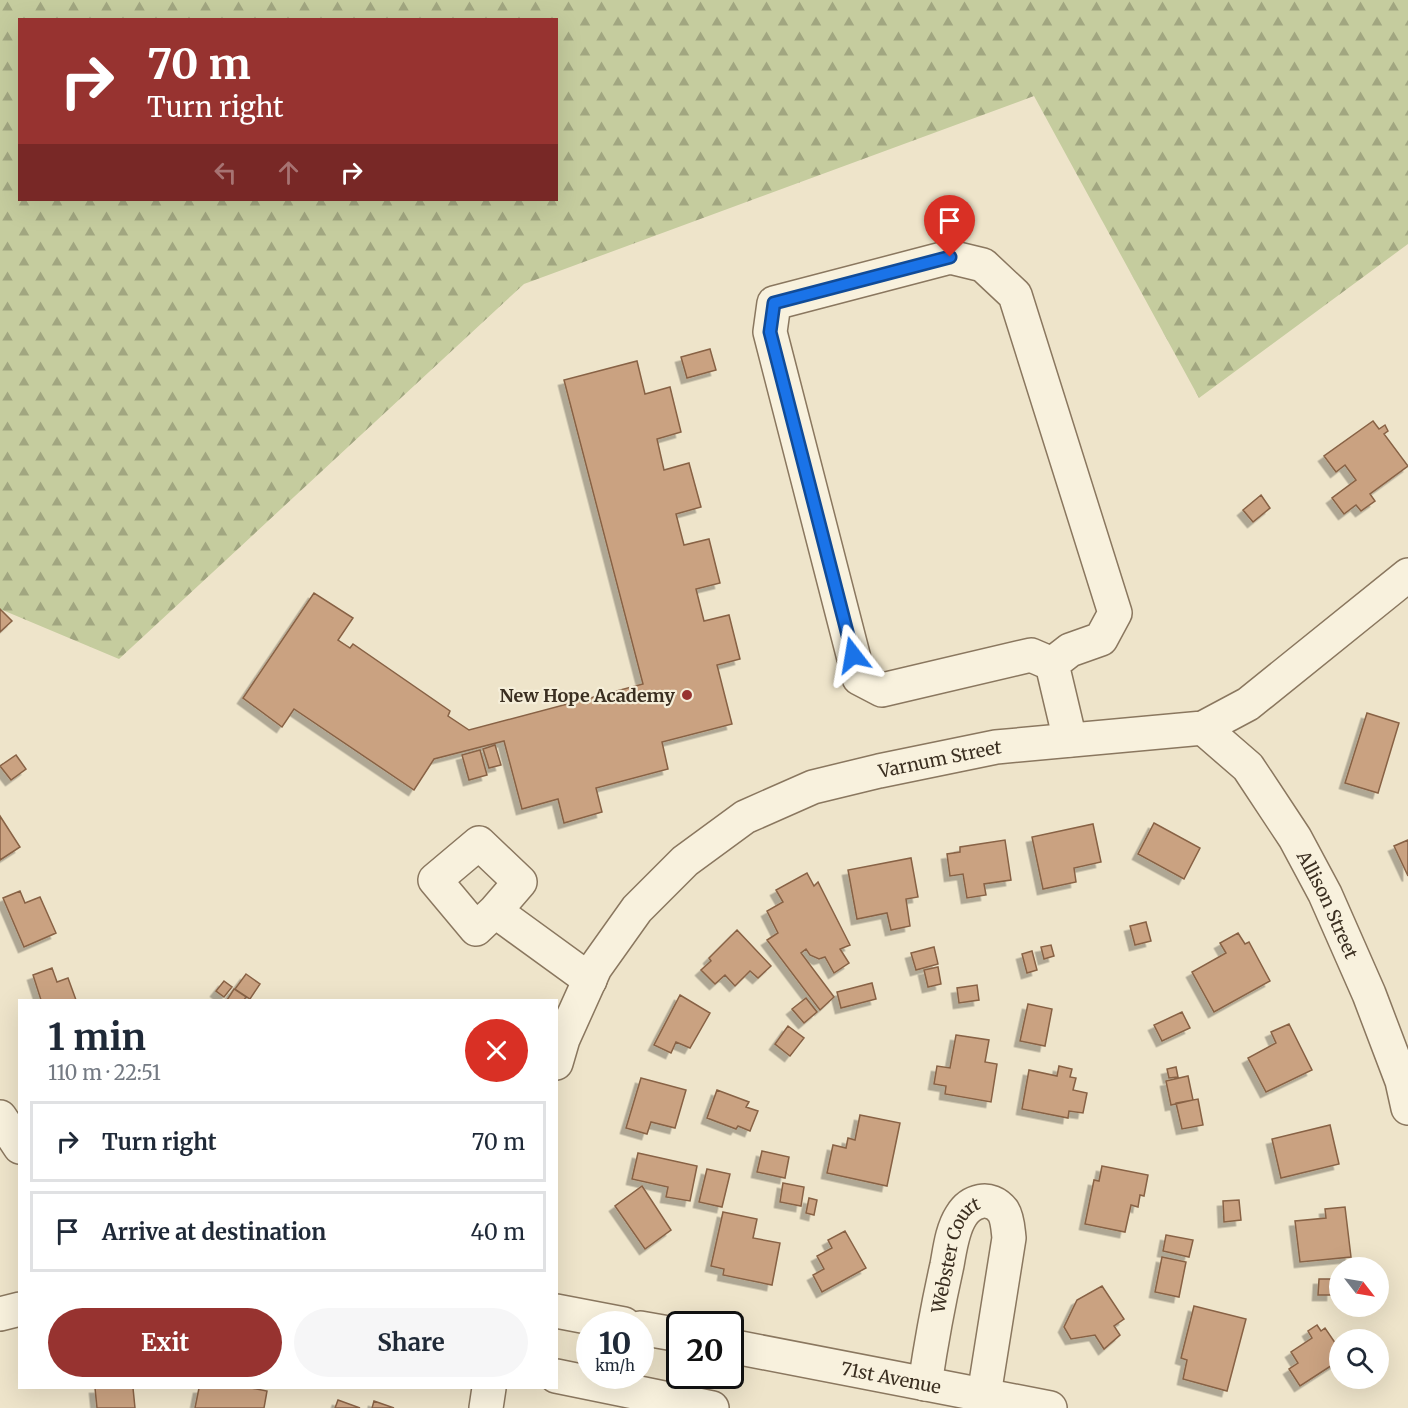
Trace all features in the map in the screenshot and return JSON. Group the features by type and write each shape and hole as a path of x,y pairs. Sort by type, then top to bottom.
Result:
{"street":[{"path":"950,257 983,265 1015,295 1115,613 1101,639 1070,650 1052,664 1031,655 882,690 858,678 770,332 774,303 950,257"},
{"name":"Varnum Street","path":"558,1056 563,1039 595,968 637,909 685,861 745,817 813,787 996,747 1203,728 1248,704 1408,575"},
{"path":"1052,664 1070,740"},
{"name":"Allison Street","path":"1203,728 1248,767 1295,838 1325,894 1368,994 1402,1081 1408,1108"},
{"path":"495,911 590,980"},
{"path":"0,1117 18,1143"},
{"name":"Webster Court","path":"925,1384 936,1314 953,1234 960,1217 969,1204 983,1201 993,1204 1002,1211 1007,1222 1009,1238 967,1398"},
{"path":"0,1314 18,1310"},
{"path":"558,1311 576,1315"},
{"name":"71st Avenue","path":"744,1349 925,1384 967,1398 1050,1408"},
{"path":"558,1376 712,1408"},
{"path":"486,1408 489,1389"}],"green space":[{"path":"0,0 1408,0 1408,244 1199,398 1034,96 524,284 119,659 0,609"}],"building":[{"path":"710,349 716,370 687,378 681,357"},
{"path":"637,361 645,394 670,387 681,432 657,439 664,470 689,463 701,507 676,514 684,545 709,539 720,583 696,589 704,621 729,615 740,659 717,665 732,724 662,742 668,769 596,788 602,812 564,823 558,799 522,809 504,741 434,759 414,790 294,709 282,727 243,698 314,593 353,618 338,640 350,648 353,644 450,711 448,716 469,730 643,684 564,380"},
{"path":"1373,421 1379,429 1385,425 1388,431 1384,434 1408,466 1370,494 1375,501 1361,511 1356,505 1344,514 1332,498 1356,480 1345,465 1336,472 1324,456"},
{"path":"1261,495 1270,508 1253,522 1243,510"},
{"path":"0,609 12,621 0,632"},
{"path":"1367,713 1399,723 1378,793 1345,783"},
{"path":"495,745 501,765 489,768 483,749"},
{"path":"480,750 487,775 469,780 462,755"},
{"path":"16,755 26,769 11,780 0,766"},
{"path":"0,816 20,847 0,860"},
{"path":"1154,823 1200,848 1184,879 1138,854"},
{"path":"1093,824 1101,862 1074,868 1076,882 1043,889 1032,837"},
{"path":"1005,840 1011,880 984,884 986,895 967,898 963,874 950,876 947,854 960,852 960,847"},
{"path":"1408,840 1408,876 1394,846"},
{"path":"911,858 918,897 906,899 910,926 891,930 887,913 857,919 848,870"},
{"path":"807,873 814,886 818,882 850,945 840,949 849,963 834,973 825,957 819,959 810,955 806,949 801,953 834,997 820,1010 767,940 778,933 767,911 783,902 776,890"},
{"path":"20,891 25,903 40,897 56,933 24,947 3,898"},
{"path":"1146,922 1151,941 1135,945 1130,926"},
{"path":"737,930 771,966 758,978 750,971 735,986 725,975 715,984 701,970 711,961 709,958"},
{"path":"1238,933 1245,944 1249,942 1270,981 1214,1012 1192,972 1226,953 1220,943"},
{"path":"1051,945 1054,956 1044,959 1041,947"},
{"path":"934,947 938,964 916,970 911,953"},
{"path":"1032,951 1037,970 1027,973 1022,954"},
{"path":"938,967 941,984 928,987 924,970"},
{"path":"52,968 57,982 68,978 76,999 41,999 33,975"},
{"path":"246,974 260,984 250,999 235,989"},
{"path":"224,981 232,987 224,997 216,991"},
{"path":"872,983 876,999 841,1008 837,992"},
{"path":"977,985 979,1000 959,1003 957,988"},
{"path":"234,989 246,997 245,999 228,999"},
{"path":"680,995 710,1013 690,1048 676,1042 671,1053 654,1045"},
{"path":"806,998 817,1012 804,1023 792,1009"},
{"path":"1028,1004 1052,1009 1045,1046 1020,1041"},
{"path":"1182,1012 1190,1028 1162,1041 1154,1025"},
{"path":"1289,1024 1312,1070 1266,1092 1248,1058 1276,1043 1271,1032"},
{"path":"788,1026 804,1038 790,1056 775,1044"},
{"path":"956,1035 989,1040 985,1062 997,1064 991,1102 945,1094 946,1086 934,1084 937,1066 950,1068"},
{"path":"1059,1066 1072,1069 1070,1077 1076,1078 1073,1090 1087,1093 1083,1113 1069,1111 1068,1118 1022,1109 1029,1070 1057,1076"},
{"path":"1176,1067 1178,1077 1169,1078 1167,1069"},
{"path":"1188,1076 1193,1100 1171,1105 1166,1081"},
{"path":"641,1078 686,1090 675,1128 651,1122 647,1134 626,1128"},
{"path":"717,1090 749,1102 746,1107 758,1111 750,1131 738,1126 736,1129 707,1118"},
{"path":"1198,1099 1203,1125 1182,1129 1176,1103"},
{"path":"860,1115 900,1123 887,1186 827,1173 833,1145 846,1148 848,1138 855,1140"},
{"path":"1330,1125 1339,1164 1281,1178 1272,1139"},
{"path":"762,1151 789,1157 785,1178 757,1172"},
{"path":"638,1153 697,1166 690,1201 666,1197 668,1187 632,1179"},
{"path":"1102,1166 1148,1175 1144,1196 1140,1195 1138,1207 1131,1205 1125,1232 1085,1224 1094,1180 1099,1181"},
{"path":"707,1169 730,1174 722,1207 699,1202"},
{"path":"783,1183 804,1187 801,1206 780,1202"},
{"path":"642,1186 671,1230 645,1249 615,1206"},
{"path":"809,1198 817,1200 814,1215 806,1213"},
{"path":"1239,1200 1241,1220 1224,1222 1223,1201"},
{"path":"1345,1207 1351,1257 1329,1257 1329,1259 1300,1262 1295,1221 1326,1218 1325,1209"},
{"path":"723,1212 757,1219 753,1238 780,1243 772,1285 723,1275 724,1269 711,1266"},
{"path":"845,1231 866,1268 822,1292 813,1275 824,1269 817,1256 832,1248 828,1240"},
{"path":"1166,1235 1193,1240 1189,1257 1163,1251"},
{"path":"1162,1257 1186,1262 1179,1297 1155,1292"},
{"path":"1319,1279 1329,1279 1329,1295 1318,1295"},
{"path":"1102,1286 1124,1319 1114,1326 1120,1335 1104,1349 1095,1335 1071,1339 1064,1327 1077,1300"},
{"path":"1194,1306 1246,1319 1227,1391 1183,1379 1187,1360 1181,1358"},
{"path":"1317,1325 1321,1331 1325,1328 1329,1334 1329,1367 1300,1386 1289,1369 1298,1363 1291,1352 1312,1338 1308,1331"},
{"path":"95,1389 133,1389 135,1408 97,1408"},
{"path":"199,1389 267,1391 264,1408 195,1408"},
{"path":"338,1400 360,1408 335,1408"},
{"path":"374,1401 394,1408 372,1408"}],"place":[{"name":"New Hope Academy","path":"687,695"}],"route":[{"path":"853,655 770,332 774,303 950,257"}]}
